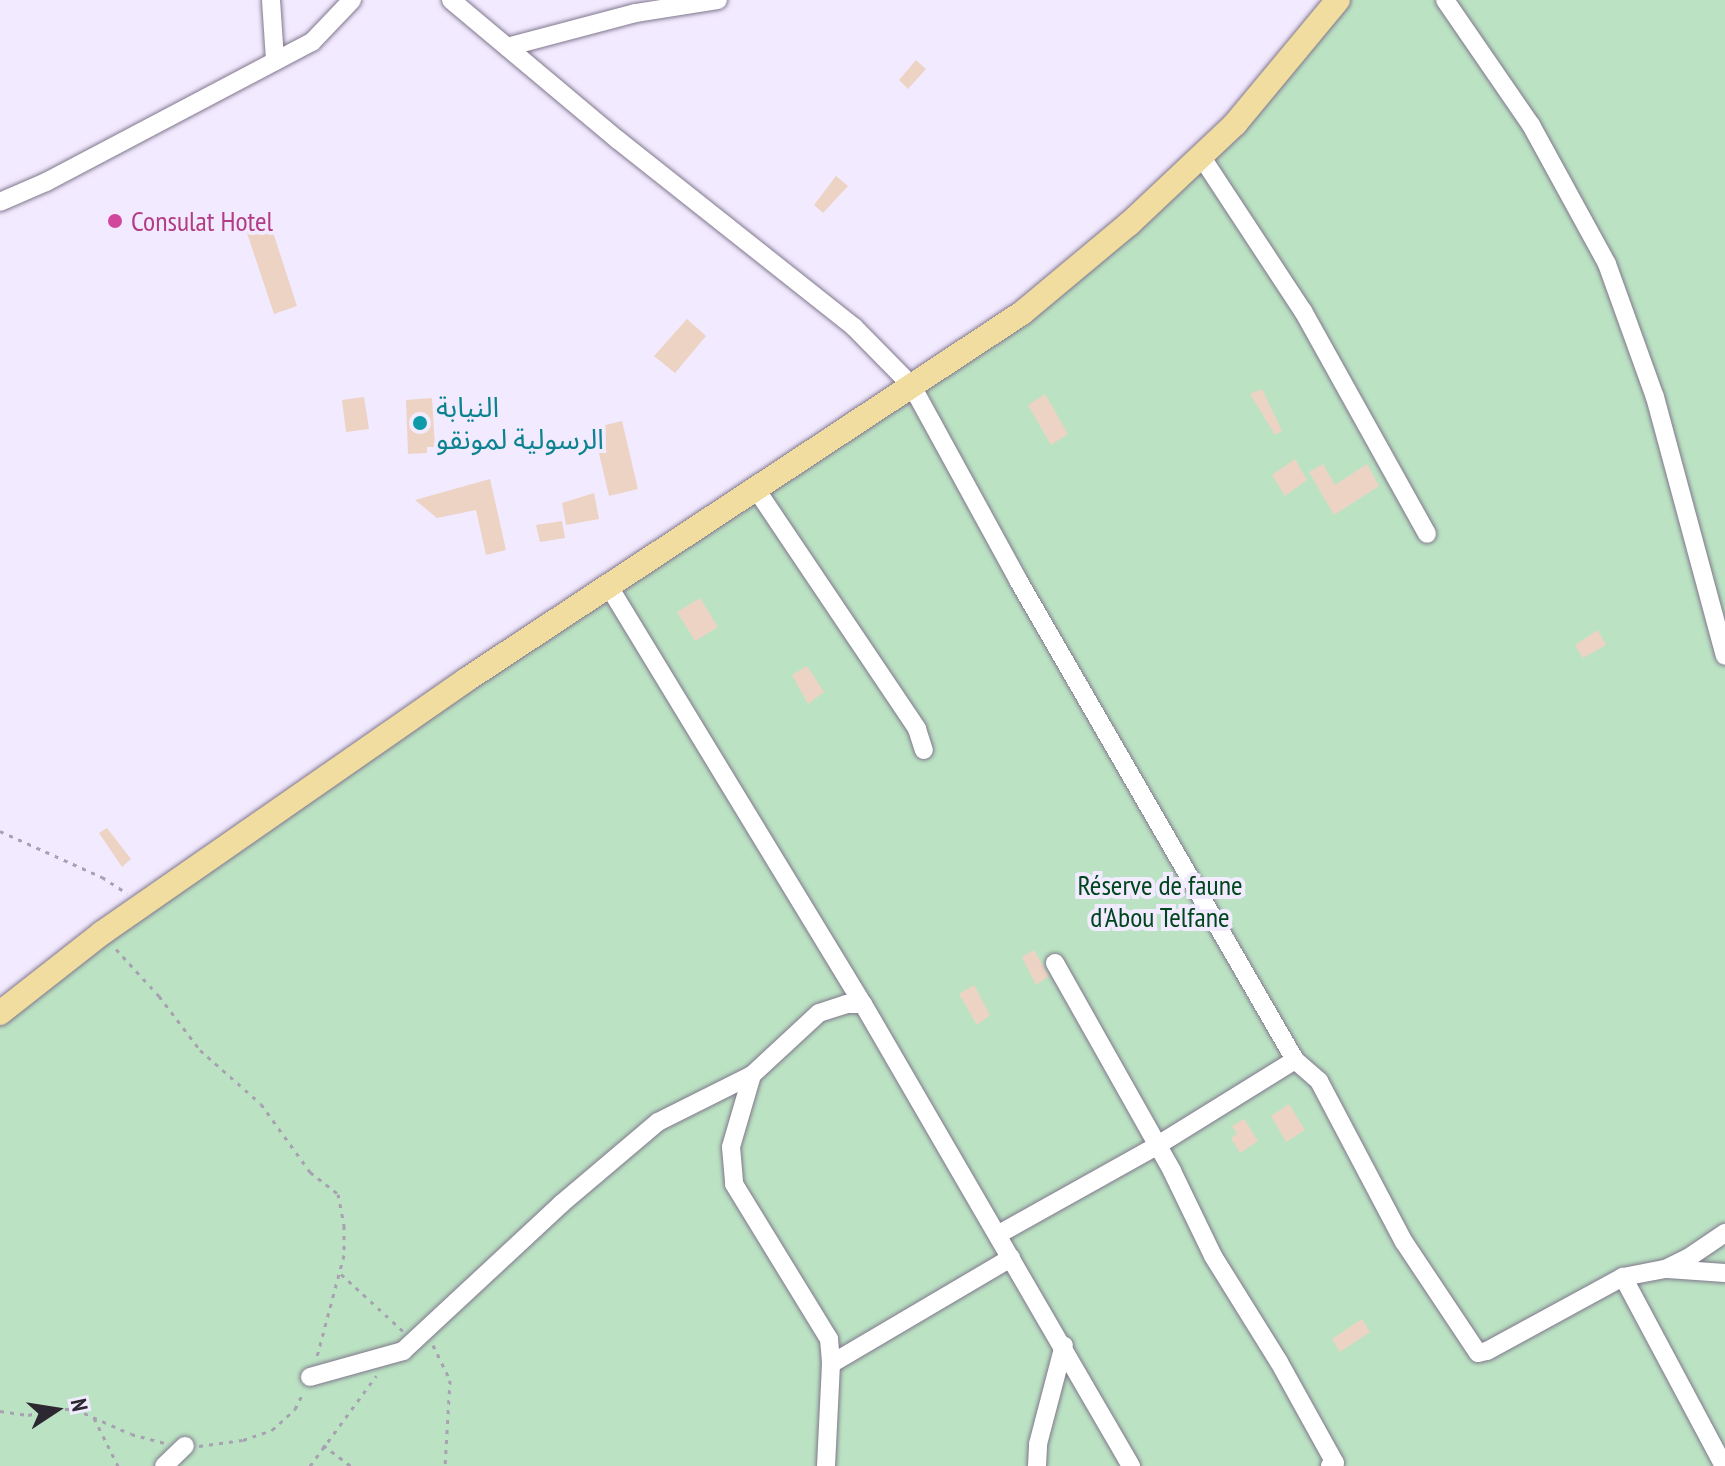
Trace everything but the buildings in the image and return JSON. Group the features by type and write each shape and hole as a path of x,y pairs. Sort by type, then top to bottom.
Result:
{"main road":[{"path":"0,1013 144,903 608,585 1045,296 1235,124 1338,0"}],"street":[{"path":"271,0 275,61"},
{"path":"0,202 46,182 312,42 352,0"},
{"path":"451,0 854,327 912,386 1033,607 1295,1060 1319,1081 1404,1242 1478,1353 1623,1277 1665,1269 1725,1273"},
{"path":"507,47 636,13 718,0"},
{"path":"1445,0 1531,125 1607,264 1655,397 1725,656"},
{"path":"1201,156 1303,311 1427,534"},
{"path":"756,489 917,729 924,750"},
{"path":"608,585 863,1004 1064,1345 1131,1466"},
{"path":"1055,963 1158,1145 1213,1256 1279,1362 1335,1463 1330,1466"},
{"path":"310,1377 391,1357 420,1336 561,1204 658,1122 752,1075 819,1013 831,1007 863,1004"},
{"path":"999,1234 1158,1145 1295,1060"},
{"path":"752,1075 731,1147 734,1184 825,1332 831,1364 826,1466"},
{"path":"1665,1269 1725,1233"},
{"path":"831,1364 1011,1258"},
{"path":"1623,1277 1724,1466"},
{"path":"1037,1466 1038,1444 1064,1345"},
{"path":"164,1466 185,1446"}],"path":[{"path":"0,831 102,877 144,903"},
{"path":"0,1411 28,1415 65,1408 92,1415 131,1434 185,1446 224,1444 272,1430 295,1409 310,1377 341,1274 344,1225 338,1194 310,1172 261,1104 200,1050 159,996 102,933"},
{"path":"341,1274 420,1336 450,1380 445,1466"},
{"path":"310,1466 391,1357"},
{"path":"92,1415 118,1466"},
{"path":"323,1445 351,1466"}],"green space":[{"name":"Réserve de faune d'Abou Telfane","path":"1336,0 1725,0 1725,1466 0,1466 0,1013 756,489 1129,224"}],"place":[{"name":"Consulat Hotel","path":"115,221"},
{"name":"النيابة الرسولية لمونقو","path":"420,423"}]}
